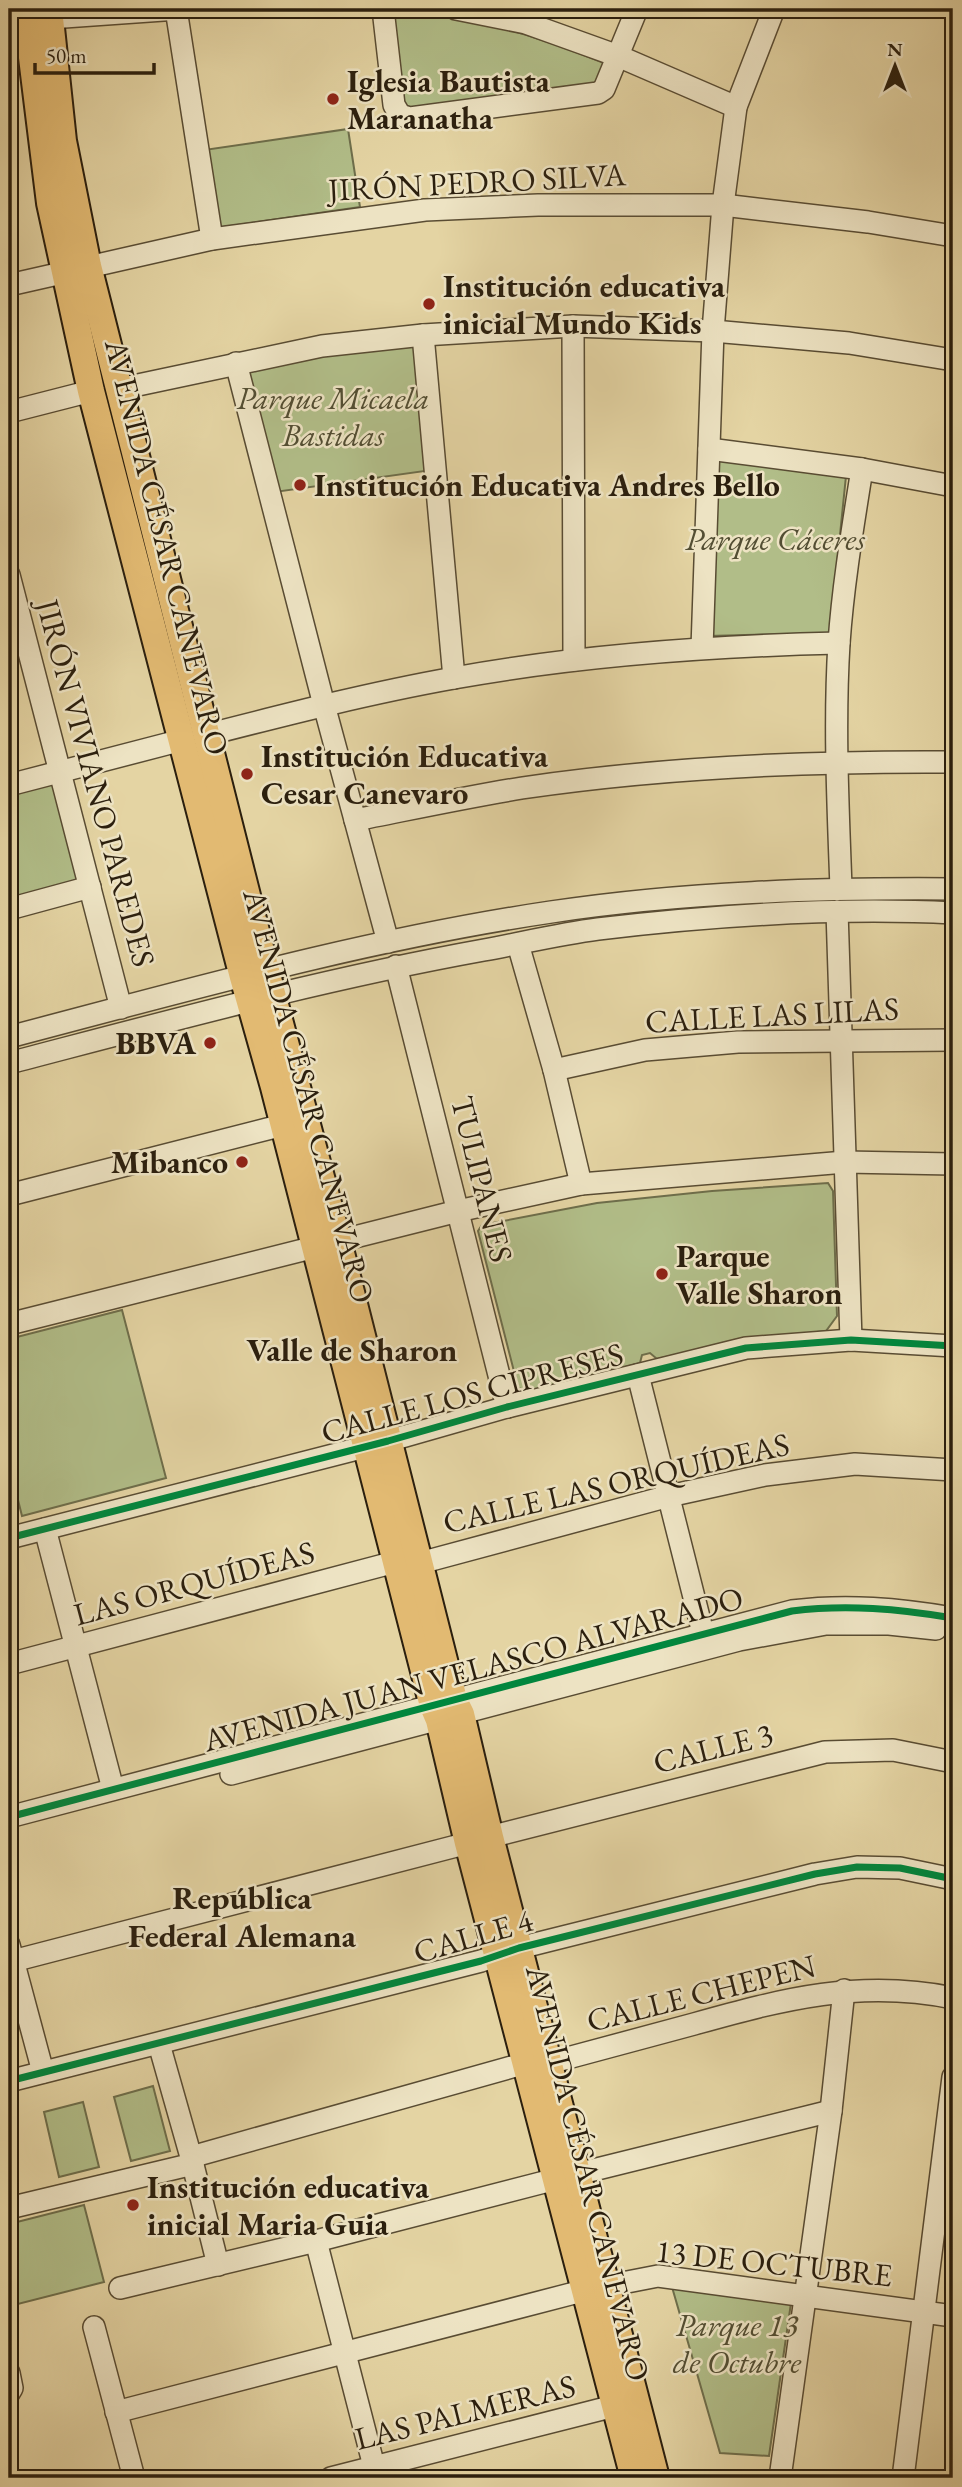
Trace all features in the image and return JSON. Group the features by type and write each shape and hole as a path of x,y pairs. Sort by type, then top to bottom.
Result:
{"main road":[{"name":"AVENIDA CÉSAR CANEVARO","path":"42,12 50,203 77,269 119,389 194,738"},
{"name":"AVENIDA CÉSAR CANEVARO","path":"77,269 92,391 194,738 596,2288 656,2478"},
{"name":"AVENIDA CÉSAR CANEVARO","path":"258,986 283,1125 326,1244"},
{"name":"AVENIDA CÉSAR CANEVARO","path":"596,2288 614,2406 634,2478"}],"street":[{"path":"42,12 177,9 212,239"},
{"path":"383,9 394,105 400,115 410,118 598,93 604,89 637,9"},
{"path":"456,9 526,23 618,56 736,107"},
{"path":"702,648 713,331 723,205 736,107 774,9"},
{"name":"JIRÓN PEDRO SILVA","path":"9,285 212,239 425,210 538,205 723,205 867,222 953,236"},
{"path":"573,326 574,660"},
{"path":"119,389 322,346 423,335 573,326 713,331 849,343 953,360"},
{"path":"423,335 454,678"},
{"path":"236,363 388,942"},
{"path":"9,412 92,391"},
{"path":"709,449 862,469 953,486"},
{"path":"841,888 836,761 839,643 862,469"},
{"name":"JIRÓN VIVIANO PAREDES","path":"9,575 121,1008"},
{"path":"9,785 324,705 454,678 574,660 702,648 839,643"},
{"path":"355,820 523,788 654,773 836,761 953,762"},
{"path":"9,909 90,887"},
{"path":"9,1063 258,986 388,942 551,912 705,895 841,888 953,889"},
{"path":"9,1037 121,1008 396,966 597,929 765,914 836,911 953,913"},
{"path":"836,911 851,1340"},
{"path":"518,944 554,1070 581,1184"},
{"name":"TULIPANES","path":"396,966 507,1407"},
{"name":"CALLE LAS LILAS","path":"554,1070 645,1050 738,1042 953,1040"},
{"path":"9,1195 283,1125"},
{"path":"9,1324 458,1211 581,1184 845,1162 953,1164"},
{"name":"CALLE LOS CIPRESES","path":"9,1538 377,1444 507,1407 746,1348 851,1340 953,1346"},
{"path":"638,1375 704,1633"},
{"name":"CALLE LAS ORQUÍDEAS","path":"407,1562 669,1496 765,1475 855,1464 953,1470"},
{"path":"45,1529 113,1789"},
{"name":"LAS ORQUÍDEAS","path":"9,1664 407,1562"},
{"name":"AVENIDA JUAN VELASCO ALVARADO","path":"9,1831 447,1710 704,1633 792,1611 819,1607 904,1610 953,1618"},
{"name":"AVENIDA JUAN VELASCO ALVARADO","path":"9,1817 113,1789 739,1640 826,1624 889,1624 953,1631"},
{"name":"CALLE 3","path":"10,1956 825,1752 893,1750 953,1762"},
{"name":"CALLE 4","path":"9,2081 159,2045 816,1874 857,1867 900,1868 953,1879"},
{"path":"10,1956 43,2072"},
{"path":"780,2478 831,2111 844,1990"},
{"name":"CALLE CHEPEN","path":"9,2208 192,2160 537,2063 772,2002 844,1990 890,1990 953,1998"},
{"path":"159,2045 218,2265"},
{"path":"903,2478 953,2077"},
{"path":"120,2287 316,2241 831,2111"},
{"path":"316,2241 376,2473"},
{"name":"13 DE OCTUBRE","path":"116,2412 596,2288 659,2276 953,2316"},
{"path":"94,2327 134,2478"},
{"path":"9,2373 12,2388 9,2393"},
{"name":"LAS PALMERAS","path":"331,2478 376,2473 614,2406"}],"green space":[{"path":"396,9 476,21 553,44 604,63 594,87 403,111 391,11"},
{"path":"348,129 360,207 216,228 204,150"},
{"name":"Parque Micaela Bastidas","path":"414,344 425,471 275,492 245,366"},
{"name":"Parque Cáceres","path":"715,459 846,476 830,633 708,636"},
{"path":"56,782 82,882 9,901 9,794"},
{"name":"Parque Valle Sharon","path":"828,1183 833,1191 837,1316 826,1331 741,1340 657,1359 650,1353 642,1355 640,1363 527,1394 518,1387 478,1231 482,1225 597,1203"},
{"path":"122,1310 166,1478 22,1516 9,1464 9,1339"},
{"path":"153,2086 170,2151 131,2161 114,2097"},
{"path":"83,2102 99,2167 59,2177 44,2112"},
{"path":"84,2205 104,2282 10,2306 9,2224"},
{"name":"Parque 13 de Octubre","path":"672,2287 791,2303 769,2456 720,2453"}],"cycle path":[{"path":"9,1538 388,1441 507,1407 746,1348 851,1340 953,1346"},
{"path":"9,1817 792,1611 873,1608 953,1618"},
{"path":"9,2081 815,1874 857,1867 900,1868 953,1879"}],"place":[{"name":"Iglesia Bautista Maranatha","path":"333,99"},
{"name":"Institución educativa inicial Mundo Kids","path":"429,304"},
{"name":"Institución Educativa Andres Bello","path":"300,485"},
{"name":"Institución Educativa Cesar Canevaro","path":"247,774"},
{"name":"BBVA","path":"210,1043"},
{"name":"Mibanco","path":"242,1162"},
{"name":"Parque Valle Sharon","path":"662,1274"},
{"name":"Institución educativa inicial Maria Guia","path":"133,2205"}],"district":[{"name":"Valle de Sharon","path":"352,1349"},
{"name":"República Federal Alemana","path":"242,1916"}]}
